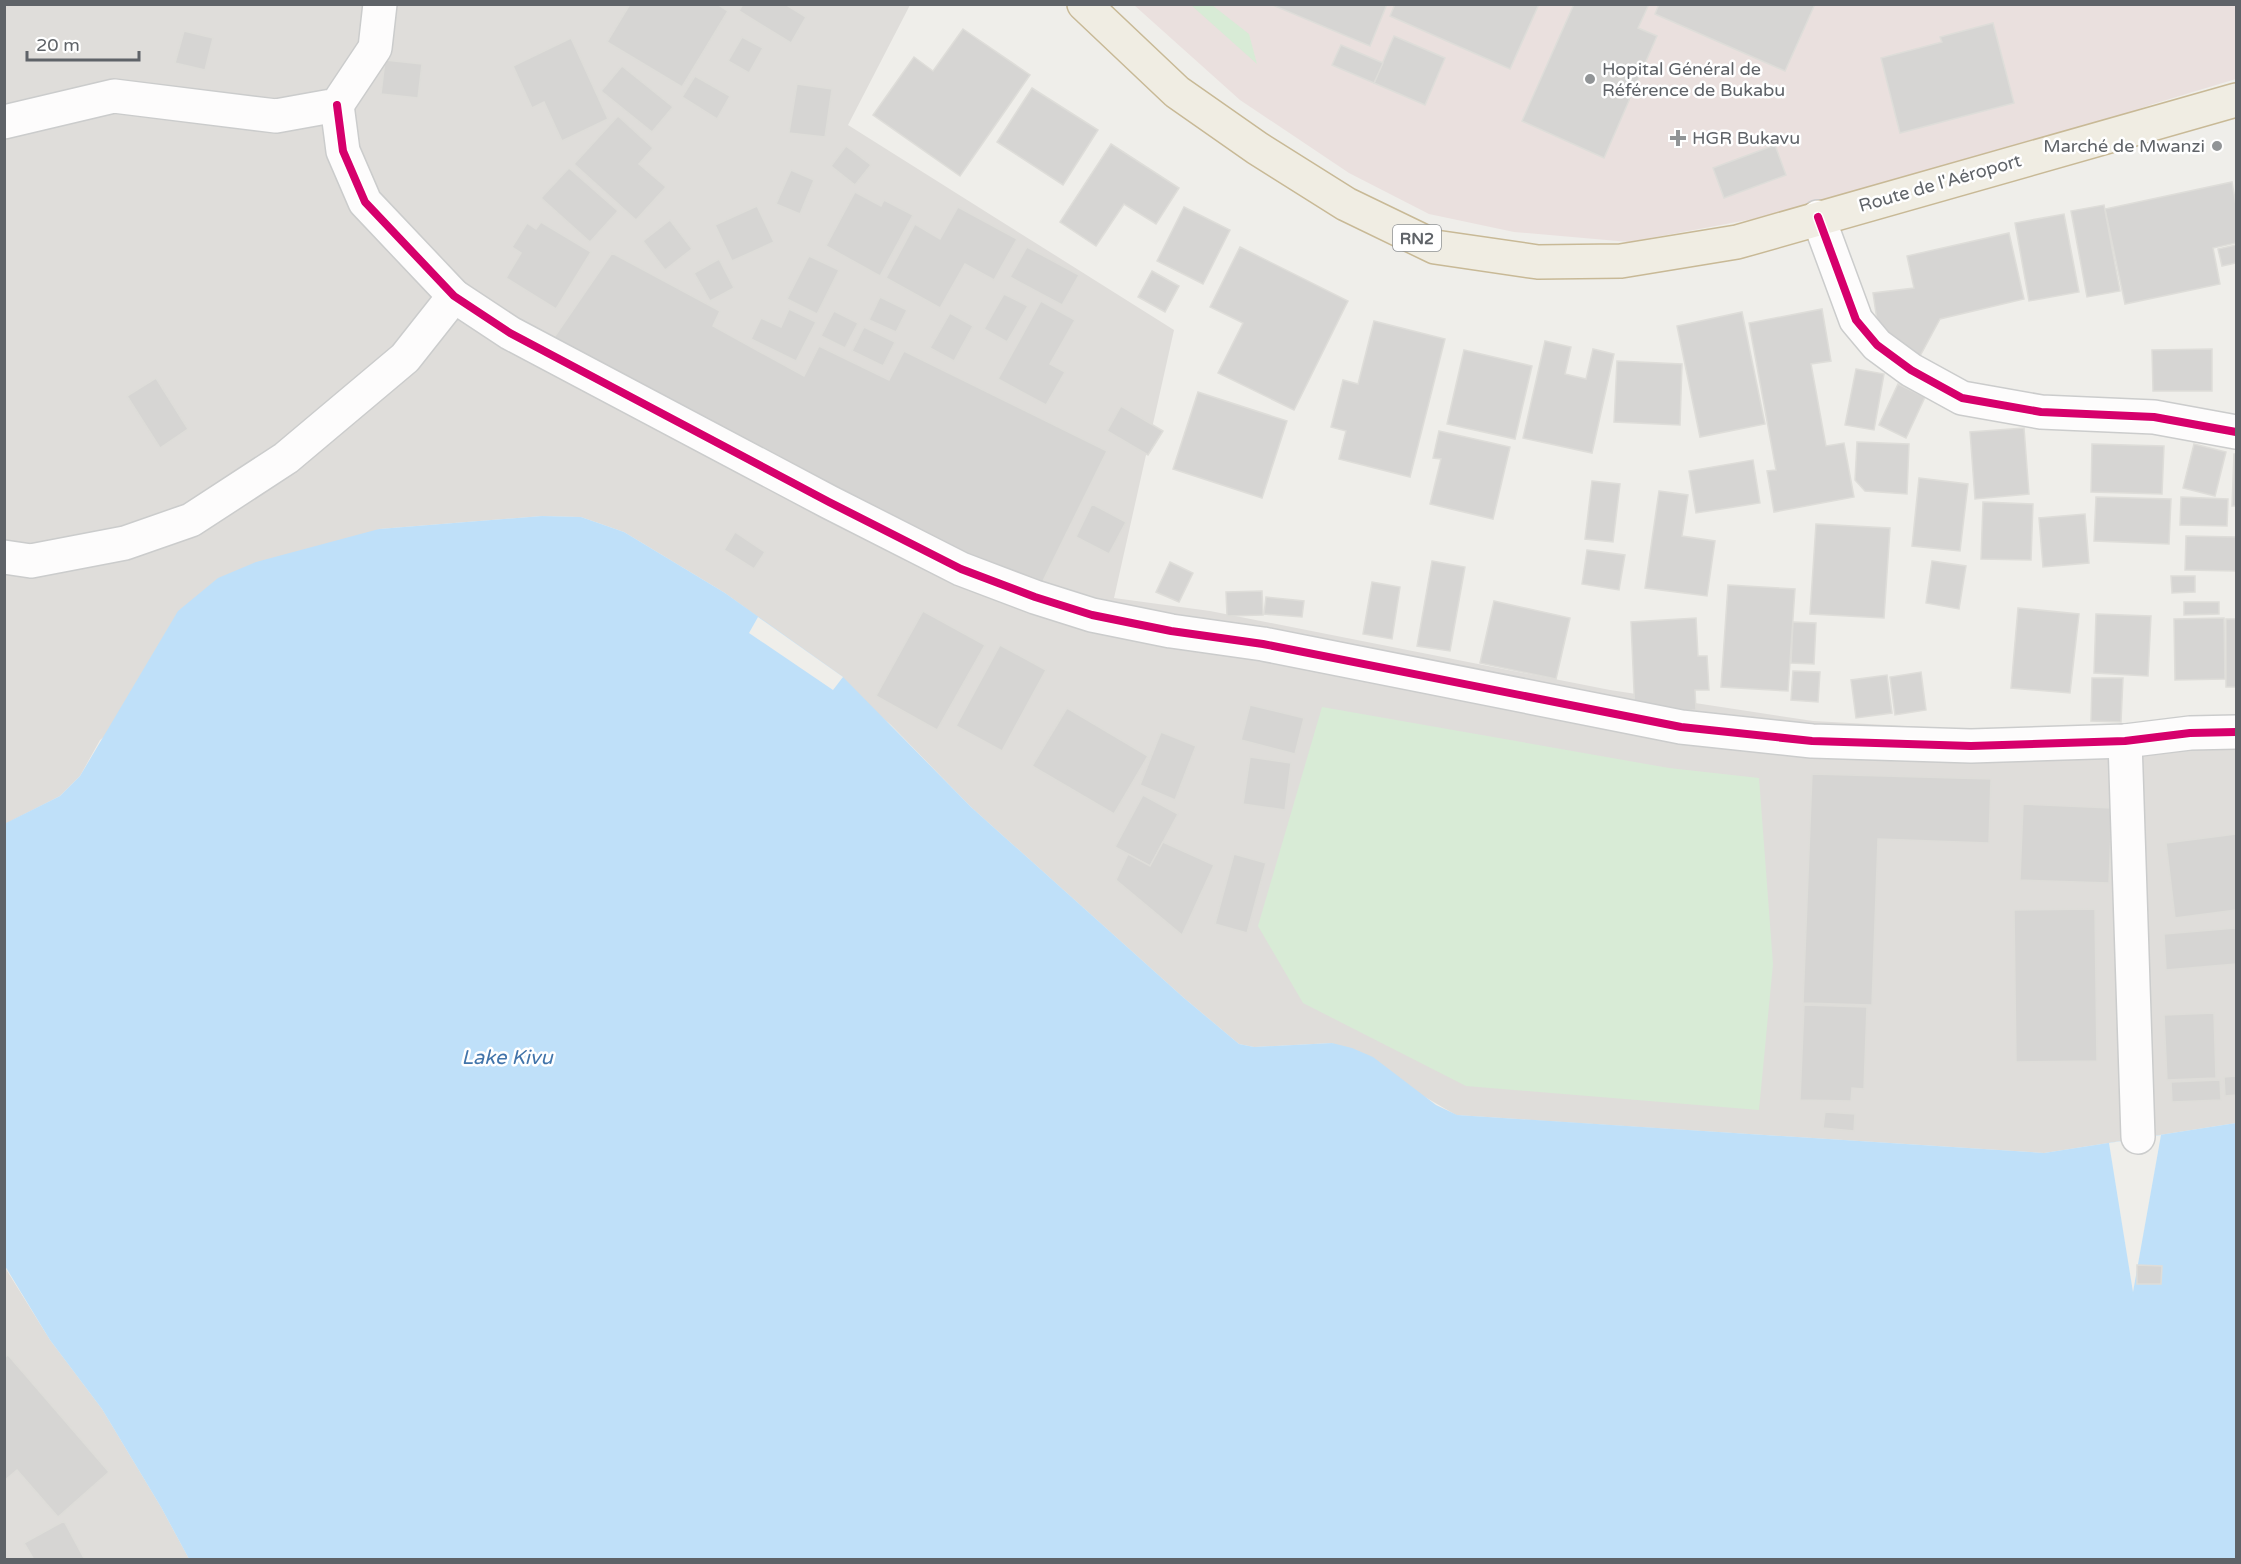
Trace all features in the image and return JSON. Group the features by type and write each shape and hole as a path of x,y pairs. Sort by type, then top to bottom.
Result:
{"highway":[{"name":"RN2","path":"1084,4 1177,92 1257,148 1346,204 1435,247 1538,262 1621,261 1737,242 1818,217"},
{"name":"Route de l'Aéroport","path":"1818,217 2236,100"}],"street":[{"path":"380,4 375,48 337,105 343,151 365,202 454,296 510,333 961,569 1035,597 1092,615 1171,631 1263,644 1681,727 1812,741 1971,746 2125,741 2190,733 2236,732"},
{"path":"4,122 114,96 276,117 337,105"},
{"path":"1818,217 1856,320 1877,345 1911,370 1962,398 2041,412 2154,417 2236,432"},
{"path":"4,557 31,561 125,543 191,520 286,459 396,366 454,296"},
{"path":"2125,741 2138,1137"}],"shaded area":[{"path":"5,5 910,5 848,125 1174,330 1114,598 1210,611 1610,690 1813,721 2236,744 2236,1123 2044,1153 1456,1115 1332,1043 1254,1047 1239,1044 1184,998 971,807 890,724 758,617 725,593 624,532 581,517 542,516 379,529 100,740 80,776 60,796 5,824"},
{"name":"HGR Bukavu","path":"1134,5 2236,5 2236,79 2153,104 1915,189 1629,242 1514,232 1429,214 1349,173 1240,100"},
{"path":"4,1266 50,1340 102,1409 161,1507 189,1559 5,1559"}],"green space":[{"path":"1191,5 1212,5 1249,34 1257,64"},
{"path":"1322,707 1669,768 1759,778 1773,964 1759,1110 1466,1086 1303,1003 1258,926"}],"water":[{"name":"Lake Kivu","path":"542,516 581,517 624,532 725,593 843,677 971,807 1184,998 1239,1044 1254,1047 1332,1043 1352,1048 1373,1057 1436,1105 1457,1115 2044,1153 2236,1123 2236,1559 189,1559 161,1507 102,1409 50,1340 5,1266 4,824 60,796 80,776 178,611 218,578 256,562 379,529"}],"pier":[{"path":"758,617 843,677 833,690 749,633"},
{"path":"2161,1135 2133,1292 2109,1143"}],"building":[{"path":"630,4 717,4 728,11 682,87 607,42"},
{"path":"743,4 785,4 806,17 791,43 739,11"},
{"path":"1270,4 1387,4 1370,46"},
{"path":"1395,4 1539,4 1510,69 1390,16"},
{"name":"Hopital Général de Référence de Bukabu","path":"1574,4 1649,4 1638,28 1657,36 1604,158 1522,121"},
{"name":"Hopital Général de Référence de Bukabu","path":"1659,4 1815,4 1785,71 1655,14"},
{"path":"1993,23 2014,103 1900,133 1881,58 1942,42 1940,37"},
{"path":"963,29 1030,75 960,176 873,115 914,57 933,71"},
{"path":"184,31 213,38 205,70 175,63"},
{"path":"1394,36 1445,58 1425,105 1374,83"},
{"path":"742,37 763,48 749,73 728,61"},
{"path":"571,38 608,119 562,141 544,102 532,108 513,66"},
{"path":"1341,45 1383,63 1374,83 1332,65"},
{"path":"385,60 422,64 418,98 381,94"},
{"path":"622,66 673,107 652,132 601,91"},
{"path":"695,76 730,96 717,119 682,97"},
{"path":"797,84 832,89 825,137 789,133"},
{"path":"1032,88 1098,130 1063,185 997,142"},
{"path":"618,116 653,148 639,164 666,187 636,220 574,164"},
{"path":"1111,144 1179,188 1156,224 1124,204 1096,246 1060,222"},
{"path":"1775,145 1786,175 1724,198 1713,168"},
{"path":"846,146 871,165 855,185 831,166"},
{"path":"569,168 618,211 590,242 541,198"},
{"path":"791,170 814,180 800,214 776,204"},
{"path":"2232,182 2236,205 2236,243 2213,248 2220,284 2125,304 2105,209"},
{"path":"855,192 881,206 884,200 913,215 880,276 826,246"},
{"path":"2104,205 2120,291 2087,297 2071,211"},
{"path":"757,206 774,242 732,261 715,225"},
{"path":"958,207 1017,239 994,280 965,264 940,308 886,278 915,224 940,239"},
{"path":"1184,207 1230,230 1203,284 1157,261"},
{"path":"2064,214 2079,292 2029,301 2015,223"},
{"path":"670,220 692,249 665,270 643,241"},
{"path":"541,222 591,252 556,309 506,278 521,253 512,247 527,223 536,229"},
{"path":"2009,233 2024,299 1940,319 1920,356 1879,334 1873,293 1914,288 1907,256"},
{"path":"2236,245 2236,263 2222,266 2218,249"},
{"path":"1027,247 1079,275 1062,305 1010,277"},
{"path":"1240,247 1348,301 1294,410 1218,373 1243,323 1210,307"},
{"path":"612,253 720,311 713,326 804,376 819,346 889,380 904,351 1107,451 1039,589 765,454 553,339"},
{"path":"809,256 839,270 817,314 787,299"},
{"path":"719,259 734,288 710,301 694,273"},
{"path":"1152,271 1179,286 1165,312 1138,297"},
{"path":"1004,294 1028,306 1007,342 984,329"},
{"path":"880,297 907,310 896,332 869,320"},
{"path":"1041,301 1075,320 1050,364 1065,372 1046,405 998,379"},
{"path":"789,309 816,322 796,361 751,339 761,318 781,327"},
{"path":"1822,309 1831,361 1811,364 1826,446 1844,443 1854,497 1774,512 1767,471 1776,470 1749,323"},
{"path":"834,311 858,323 845,348 821,336"},
{"path":"1742,312 1765,424 1700,437 1677,326"},
{"path":"950,313 973,326 954,361 930,348"},
{"path":"1374,321 1445,339 1410,477 1339,459 1346,431 1331,427 1343,380 1358,384"},
{"path":"864,327 895,342 883,366 852,351"},
{"path":"1545,341 1571,347 1565,374 1586,379 1593,349 1614,354 1592,453 1523,438"},
{"path":"2212,349 2212,391 2153,391 2152,350"},
{"path":"1464,350 1532,366 1515,439 1447,424"},
{"path":"1617,361 1682,364 1680,425 1614,422"},
{"path":"1856,369 1884,374 1874,430 1845,425"},
{"path":"156,378 188,429 160,448 127,396"},
{"path":"1898,384 1925,397 1906,438 1879,425"},
{"path":"1198,392 1287,421 1262,498 1173,469"},
{"path":"1121,406 1163,431 1148,455 1107,431"},
{"path":"2024,428 2029,494 1975,499 1970,432"},
{"path":"1439,431 1510,447 1493,519 1430,504 1441,459 1433,458"},
{"path":"1857,442 1909,444 1907,494 1865,491 1855,480"},
{"path":"2092,444 2164,446 2162,494 2091,492"},
{"path":"2194,444 2226,452 2215,496 2183,488"},
{"path":"2234,454 2236,454 2236,506 2232,506"},
{"path":"1753,460 1760,503 1696,513 1689,471"},
{"path":"1919,478 1968,484 1960,551 1912,546"},
{"path":"1592,481 1620,484 1613,542 1585,539"},
{"path":"1659,491 1688,495 1682,536 1715,541 1707,596 1645,588"},
{"path":"2096,497 2171,499 2169,544 2094,541"},
{"path":"2181,497 2228,499 2227,526 2180,525"},
{"path":"1983,502 2033,504 2031,560 1981,559"},
{"path":"1092,504 1126,522 1109,554 1076,537"},
{"path":"2085,514 2089,563 2043,567 2039,518"},
{"path":"1816,524 1890,528 1884,618 1810,614"},
{"path":"735,532 765,552 754,569 724,550"},
{"path":"2186,536 2236,537 2236,571 2185,570"},
{"path":"1587,550 1625,555 1619,590 1582,584"},
{"path":"1432,561 1465,567 1450,651 1417,646"},
{"path":"1932,561 1966,566 1959,609 1926,603"},
{"path":"1170,562 1193,573 1179,602 1156,592"},
{"path":"2171,576 2195,576 2195,592 2172,593"},
{"path":"1372,582 1400,587 1392,639 1363,634"},
{"path":"1728,585 1795,589 1788,691 1721,687"},
{"path":"1262,591 1263,615 1227,616 1226,592"},
{"path":"1266,597 1304,601 1302,617 1264,614"},
{"path":"1494,601 1570,618 1556,679 1480,663"},
{"path":"2184,602 2219,602 2219,614 2184,615"},
{"path":"2018,608 2079,614 2070,693 2011,688"},
{"path":"923,611 985,645 937,730 876,696"},
{"path":"2096,614 2151,616 2148,676 2094,673"},
{"path":"1696,618 1698,656 1707,656 1709,690 1695,690 1696,710 1635,714 1631,622"},
{"path":"2224,618 2225,679 2175,680 2174,619"},
{"path":"2226,619 2236,619 2236,687 2226,687"},
{"path":"1793,622 1816,623 1814,664 1791,663"},
{"path":"1000,645 1046,670 1002,751 956,726"},
{"path":"1793,671 1820,672 1818,702 1791,700"},
{"path":"1921,672 1926,710 1895,715 1890,677"},
{"path":"1887,675 1892,713 1856,718 1851,680"},
{"path":"2092,678 2123,678 2121,722 2091,721"},
{"path":"1250,705 1304,718 1295,754 1241,740"},
{"path":"1067,708 1148,756 1114,814 1032,766"},
{"path":"1161,732 1196,746 1175,800 1140,785"},
{"path":"1250,757 1291,763 1285,810 1243,804"},
{"path":"1812,774 1991,779 1989,843 1878,839 1872,1005 1803,1003"},
{"path":"1143,795 1178,814 1150,866 1115,847"},
{"path":"2023,804 2112,808 2109,883 2020,880"},
{"path":"2236,834 2236,910 2175,918 2166,843"},
{"path":"1163,842 1214,865 1182,935 1116,880 1128,854 1150,866"},
{"path":"1234,854 1266,863 1247,933 1215,924"},
{"path":"2095,909 2097,1061 2016,1062 2014,910"},
{"path":"2236,928 2236,964 2166,970 2164,934"},
{"path":"1804,1005 1867,1007 1864,1089 1852,1088 1851,1101 1800,1100"},
{"path":"2214,1013 2216,1078 2167,1080 2164,1015"},
{"path":"2236,1076 2236,1095 2225,1096 2224,1077"},
{"path":"2220,1080 2221,1100 2172,1102 2171,1082"},
{"path":"1825,1112 1855,1114 1854,1131 1823,1128"},
{"path":"2137,1265 2162,1266 2161,1284 2137,1284"},
{"path":"8,1355 109,1472 58,1517 17,1470 4,1481 4,1358"},
{"path":"64,1521 85,1560 34,1560 24,1543"}],"cycle path":[{"path":"337,105 343,151 365,202 454,296 510,333 829,502 961,569 1035,597 1092,615 1171,631 1263,644 1681,727 1812,741 1971,746 2125,741 2190,733 2236,732"},
{"path":"1818,217 1856,320 1877,345 1911,370 1962,398 2041,412 2154,417 2236,432"}],"place":[{"name":"Hopital Général de Référence de Bukabu","path":"1590,79"},
{"name":"HGR Bukavu","path":"1678,138"},
{"name":"Marché de Mwanzi","path":"2217,146"}]}
